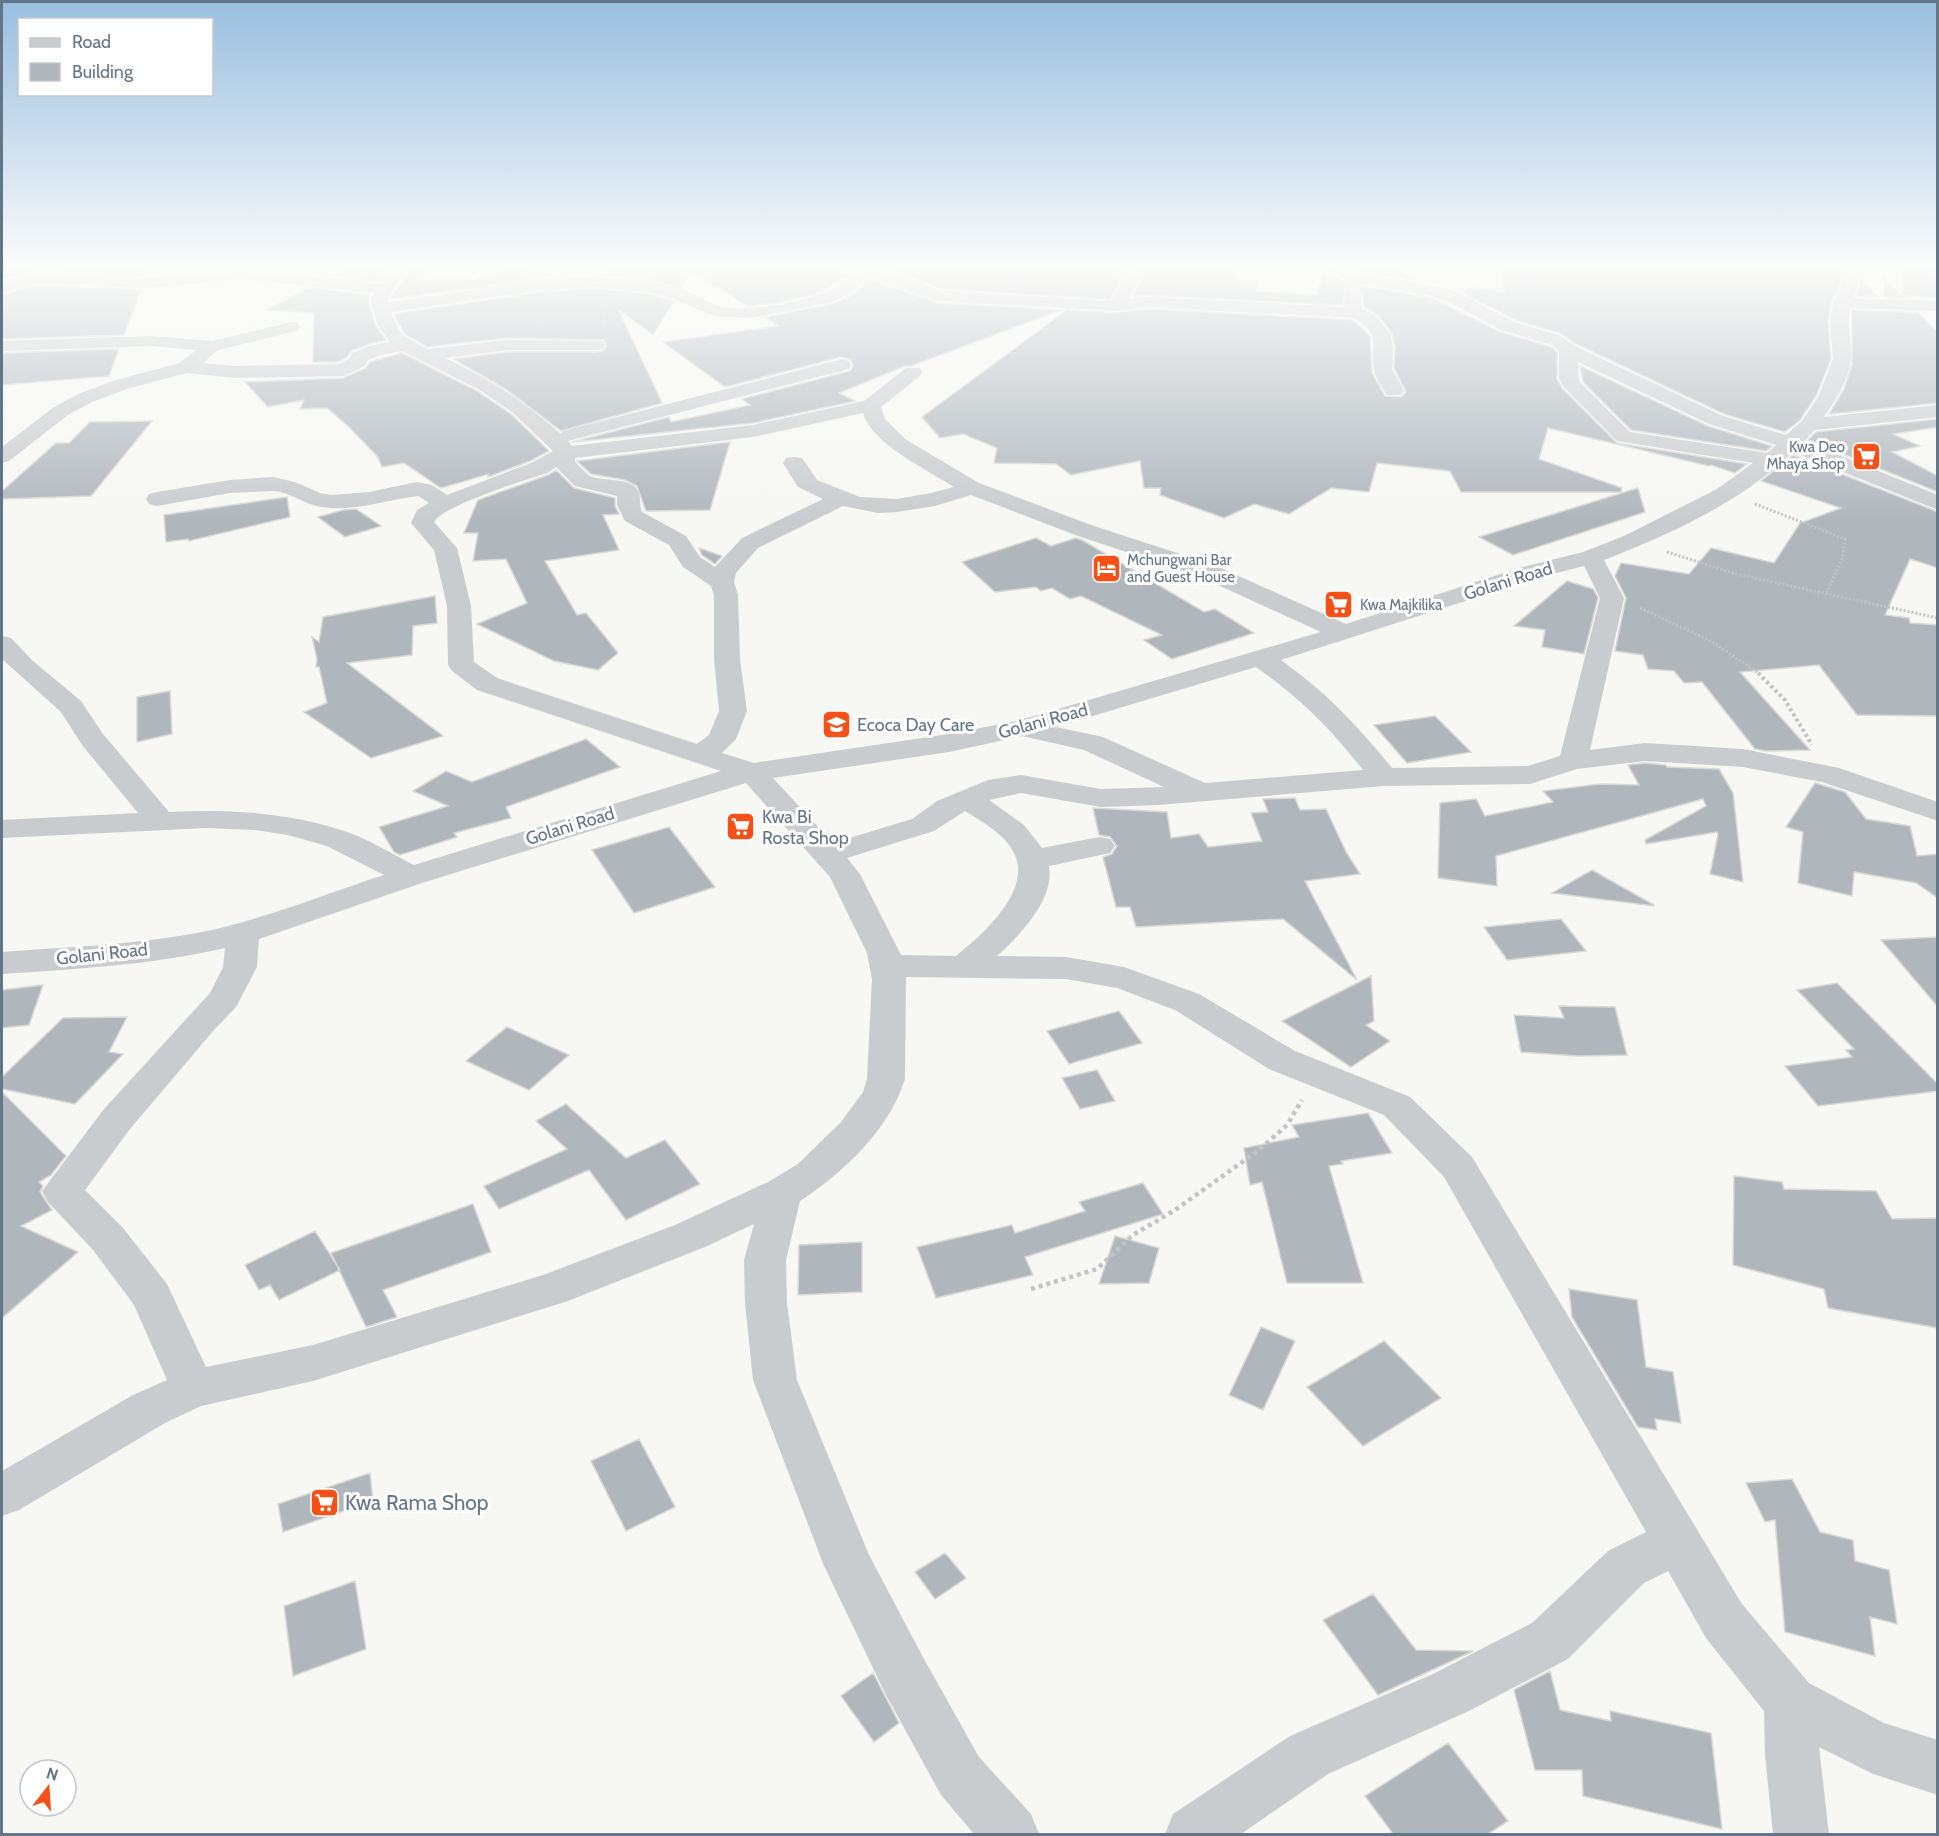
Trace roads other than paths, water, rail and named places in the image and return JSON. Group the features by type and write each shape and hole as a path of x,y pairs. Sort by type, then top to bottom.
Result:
{"street":[{"path":"187,367 208,350"},
{"path":"2,457 61,411 85,398 123,384 187,367 234,372 343,370 351,368 358,362 359,357 383,350"},
{"path":"413,350 485,385 511,402 559,446 565,464 583,481 619,488 628,493 628,505 633,516 678,541 692,561 722,582"},
{"path":"425,356 473,350"},
{"path":"1384,350 1383,369 1394,391"},
{"path":"1938,411 1790,443 1624,437 1574,387 1569,379 1568,350 1716,420 1790,443 1938,503"},
{"name":"Golani Road","path":"2,963 92,957 195,944 243,933 411,876 689,789 752,772 949,743 1022,728 1345,633 1528,573 1591,557 1632,541 1725,494 1790,443 1828,397 1842,359 1841,350"},
{"path":"2,1495 149,1409 193,1389 313,1363 554,1289 690,1236 782,1193 812,1174 855,1132 882,1095 886,1079 887,966 884,953 844,874 752,772 487,684 461,665 459,606 446,548 422,523 429,510 539,468 559,446 842,365"},
{"path":"559,446 753,431 871,405 913,372"},
{"path":"871,405 876,421 898,443 971,488 1086,531 1205,570 1345,633"},
{"path":"794,463 807,483 838,500 887,507 917,504 971,488"},
{"path":"158,499 273,484 297,488 311,498 319,500 370,498 417,489 424,490 446,503"},
{"path":"703,754 722,739 733,711 727,651 726,596 722,582 724,571 750,543 838,500"},
{"path":"1573,761 1612,598 1591,557"},
{"path":"2,644 24,667 71,707 92,739 161,822"},
{"path":"1259,657 1304,689 1341,724 1384,777"},
{"path":"1022,728 1093,743 1200,792"},
{"path":"825,855 923,825 948,807 988,789 1021,784 1101,798 1384,777 1530,775 1573,761 1645,752 1743,758 1829,774 1938,812"},
{"path":"963,968 993,944 1021,912 1033,880 1034,859 1020,838 967,798"},
{"path":"2,829 206,819 255,820 290,826 338,839 411,876"},
{"path":"1034,859 1099,846"},
{"path":"193,1389 152,1296 108,1239 62,1191 117,1119 224,999 240,967 243,933"},
{"path":"887,966 1066,968 1124,978 1187,1002 1282,1059 1396,1106 1458,1167 1724,1621 1790,1702 1874,1747 1938,1768"},
{"path":"782,1193 765,1260 766,1303 775,1380 849,1566 905,1677 960,1776 1011,1834"},
{"path":"1193,1834 1309,1755 1452,1692 1550,1641 1626,1567 1678,1541"},
{"path":"1790,1702 1792,1755 1802,1834"}],"place":[{"name":"Kwa Deo Mhaya Shop","path":"1866,456"},
{"name":"Mchungwani Bar and Guest House","path":"1106,569"},
{"name":"Kwa Majkilika","path":"1339,605"},
{"name":"Ecoca Day Care","path":"836,725"},
{"name":"Kwa Bi Rosta Shop","path":"741,827"},
{"name":"Kwa Rama Shop","path":"324,1502"}]}
